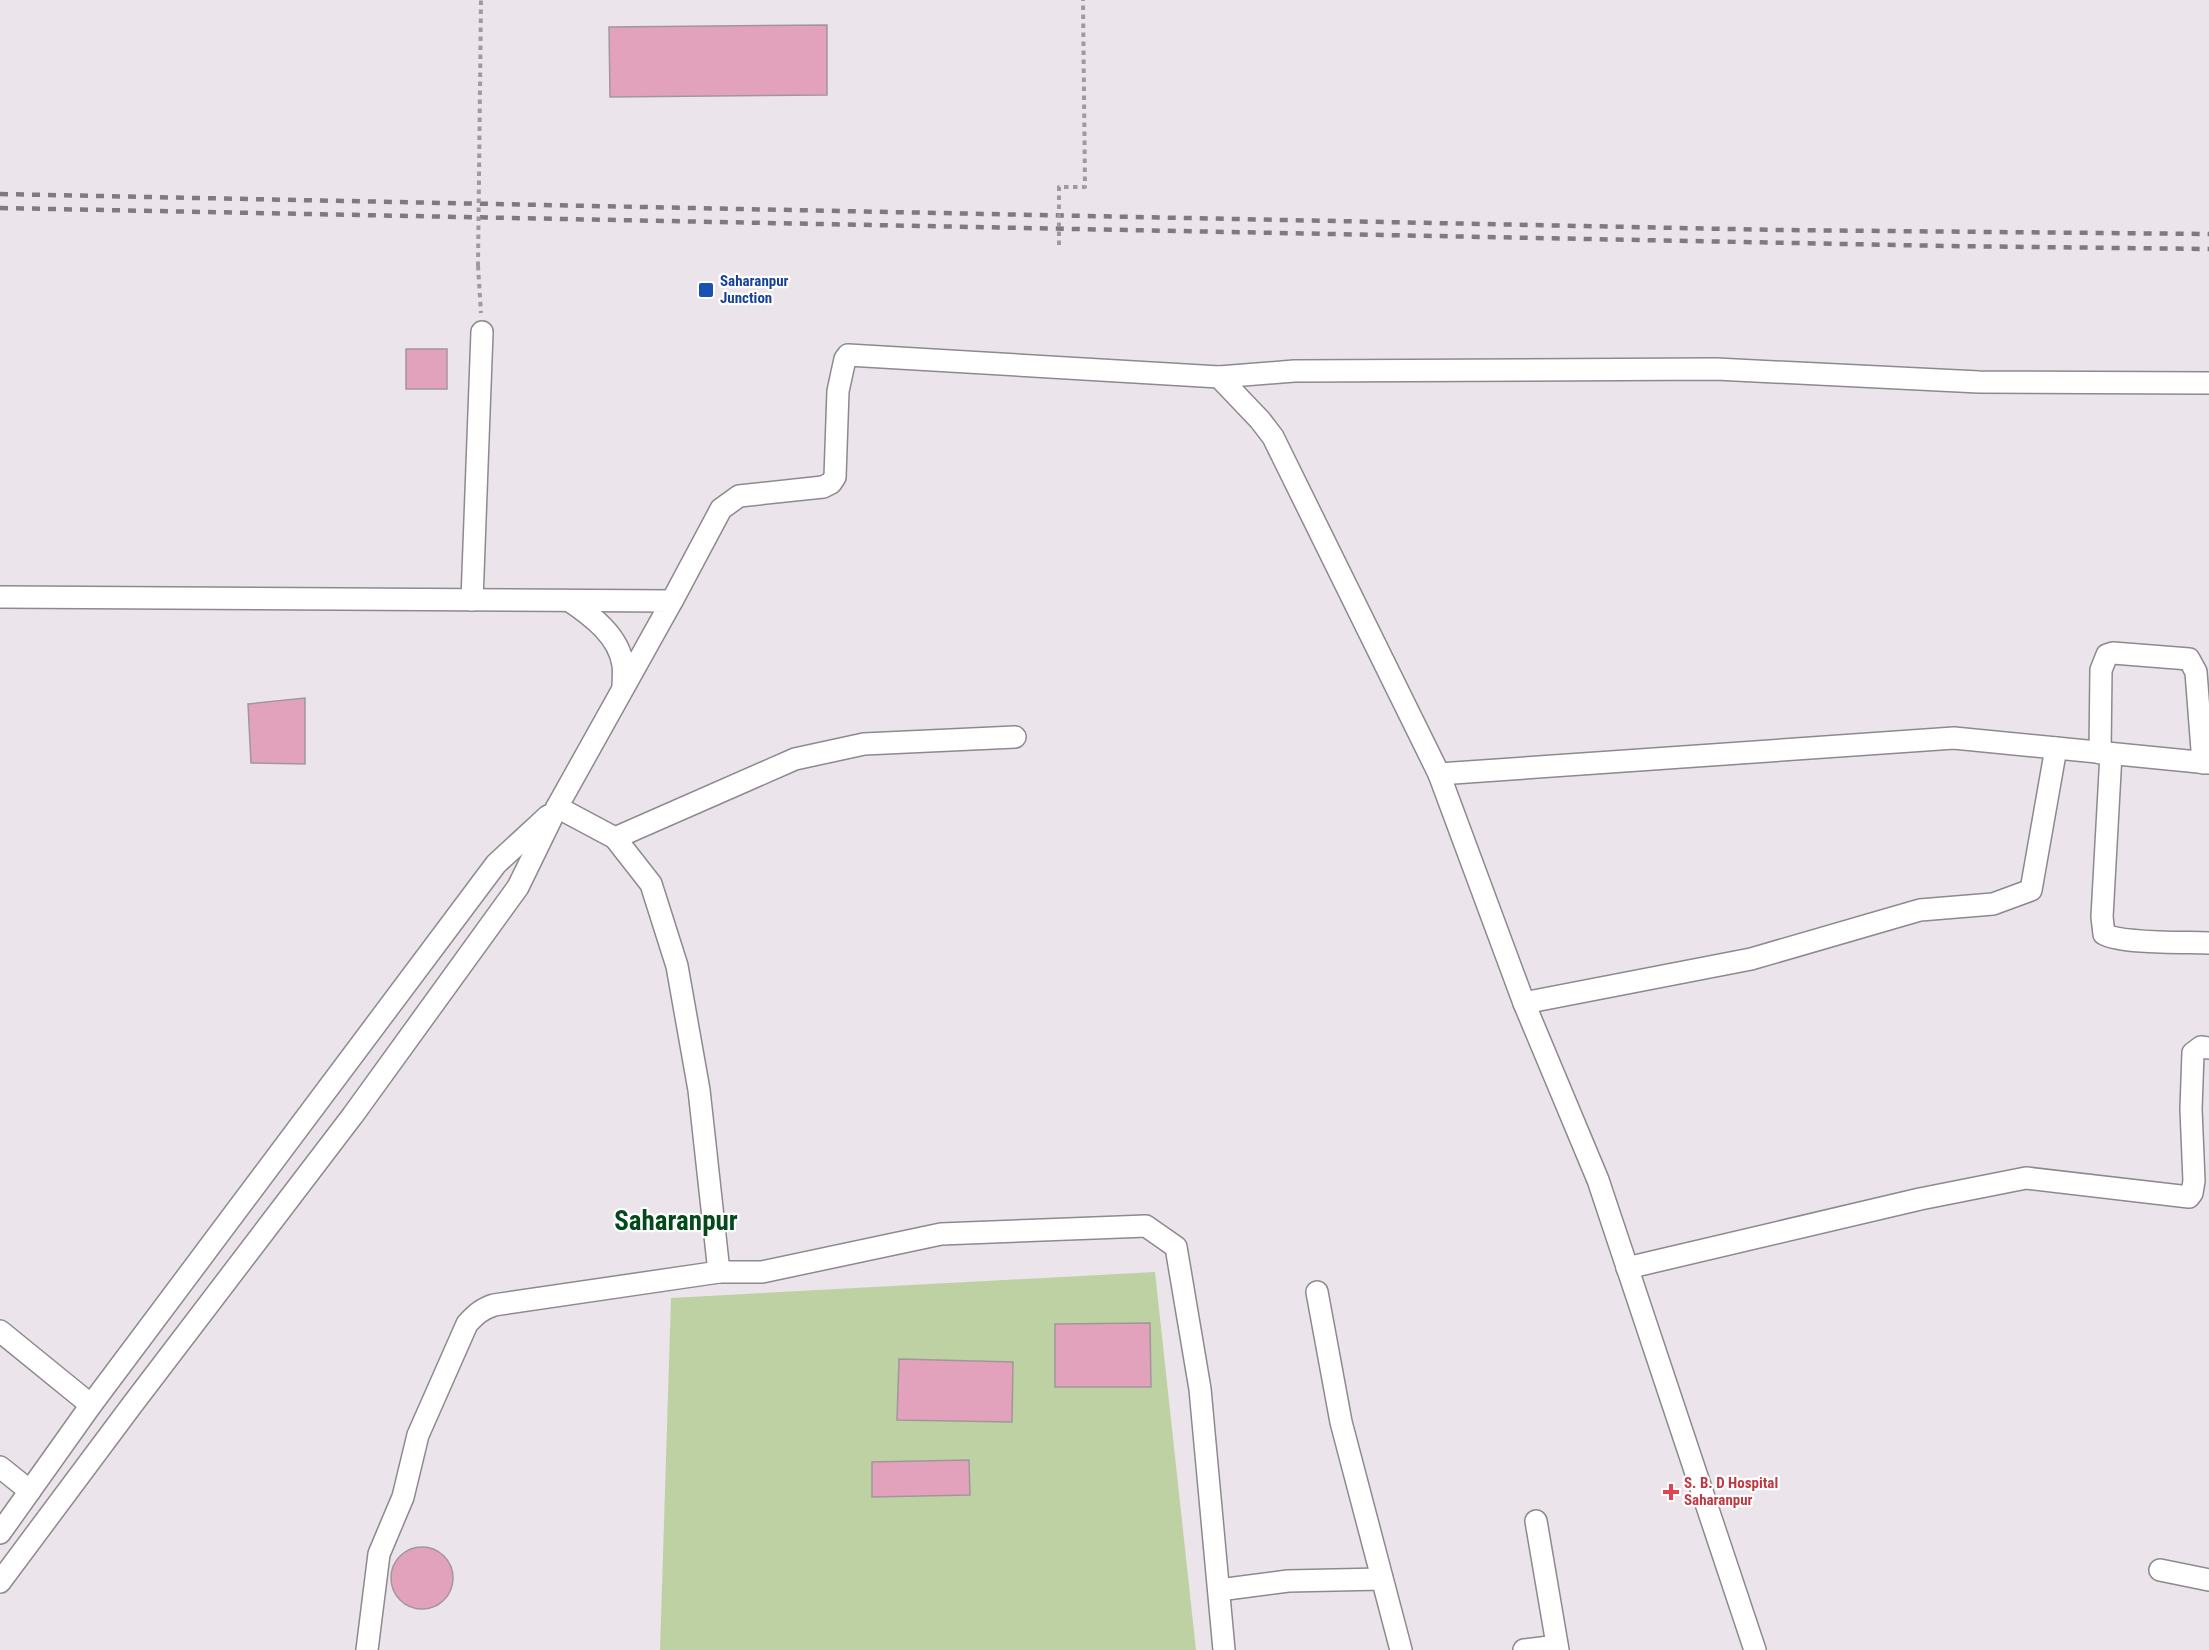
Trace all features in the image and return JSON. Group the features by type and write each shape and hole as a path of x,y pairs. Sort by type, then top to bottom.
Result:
{"street":[{"path":"472,600 482,332"},
{"path":"0,1582 353,1115 518,887 557,807 721,509 727,502 739,496 823,487 831,483 835,477 838,392 845,359 848,355 1219,377 1294,371 1716,369 1978,382 2209,383"},
{"path":"1219,377 1273,437 1439,774 1524,1003 1598,1180 1755,1650"},
{"path":"0,597 672,601"},
{"path":"570,601 595,618 610,638 623,663 623,689"},
{"path":"1439,774 1954,738 2056,748 2106,753 2206,763 2196,672 2189,659 2113,653 2108,655 2102,670 2106,753 2108,842 2102,917 2104,934 2108,936 2209,943"},
{"path":"615,838 795,759 864,744 1015,737"},
{"path":"1524,1003 1751,959 1920,910 1993,904 2031,890 2056,748"},
{"path":"557,807 615,838 651,884 677,966 699,1090 719,1272"},
{"path":"0,1533 91,1405 496,864 557,807"},
{"path":"1627,1268 1920,1198 2026,1178 2189,1197 2194,1181 2191,1109 2193,1053 2201,1047 2209,1048"},
{"path":"367,1650 379,1554 403,1497 418,1435 467,1324 480,1310 494,1305 719,1272 762,1272 942,1234 1146,1226 1176,1247 1200,1389 1224,1650"},
{"path":"1317,1292 1341,1422 1401,1650"},
{"path":"0,1331 91,1405"},
{"path":"0,1467 30,1491"},
{"path":"1524,1650 1558,1648 1536,1521"},
{"path":"2160,1570 2209,1580"},
{"path":"1219,1590 1288,1581 1382,1579"}],"path":[{"path":"481,0 478,266 482,332"},
{"path":"1059,245 1059,187 1085,187 1083,0"}],"green space":[{"path":"1155,1272 1196,1650 660,1650 671,1298"}],"building":[{"path":"827,25 827,95 610,97 609,27"},
{"path":"406,349 447,349 447,389 406,389"},
{"path":"305,698 305,764 251,763 248,704"},
{"path":"1150,1323 1151,1387 1055,1387 1055,1324"},
{"path":"899,1359 1013,1362 1012,1422 897,1420"},
{"path":"969,1460 970,1495 872,1497 872,1462"},
{"path":"422,1547 434,1549 444,1556 451,1566 453,1578 451,1590 444,1600 434,1607 422,1609 410,1607 400,1600 393,1590 391,1578 393,1566 400,1556 410,1549"}],"railway":[{"path":"0,194 1779,230 2209,234"},
{"path":"0,208 1947,246 2209,249"}],"place":[{"name":"Saharanpur Junction","path":"706,290"},
{"name":"S. B. D Hospital Saharanpur","path":"1671,1492"}],"district":[{"name":"Saharanpur","path":"676,1221"}]}
